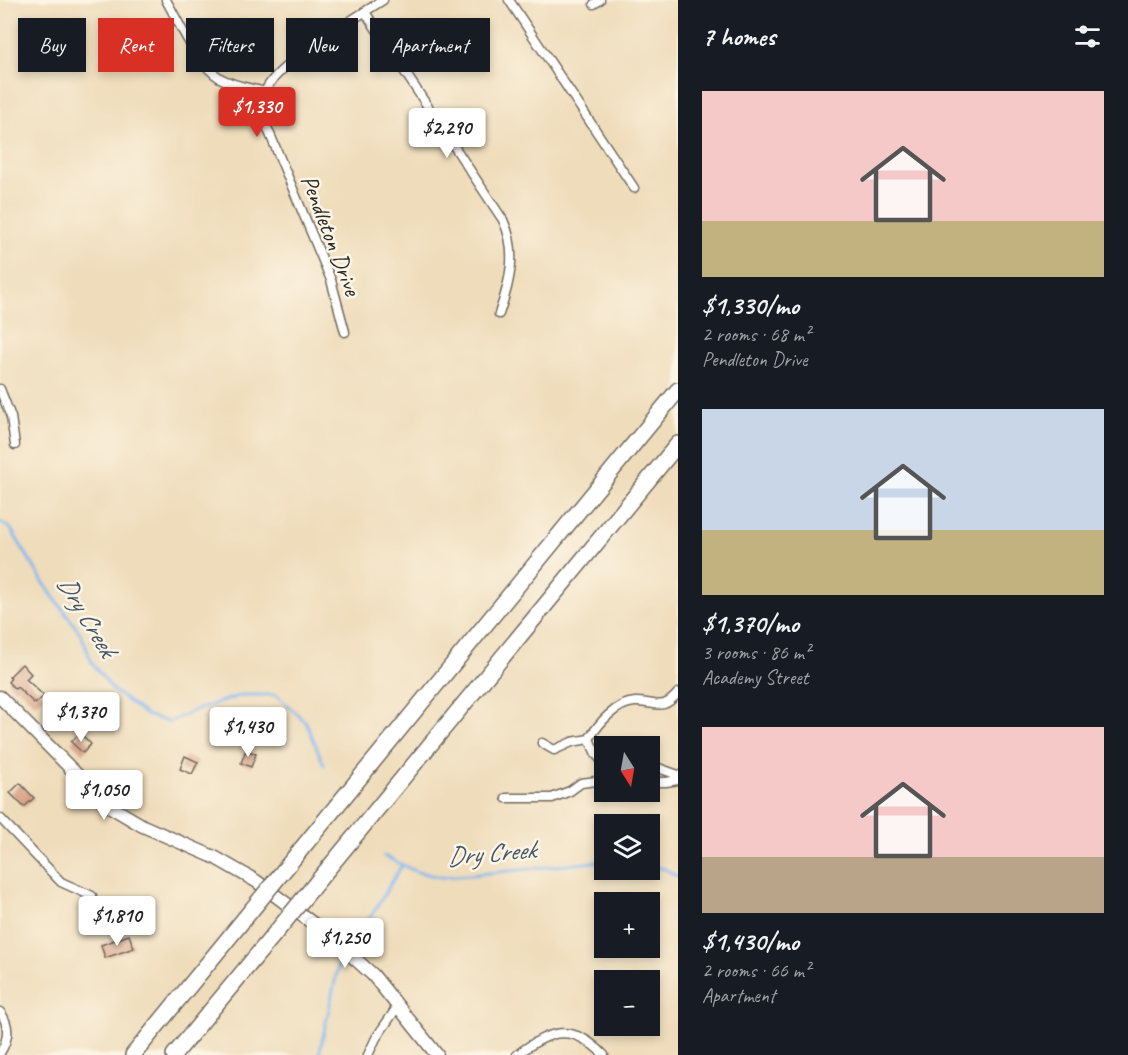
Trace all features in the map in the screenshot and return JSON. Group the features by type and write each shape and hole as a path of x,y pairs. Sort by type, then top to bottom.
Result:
{"highway":[{"path":"133,1055 678,390"},
{"path":"174,1055 678,444"}],"street":[{"path":"166,0 198,56 208,67 219,77 231,83 265,92 270,82 290,62 383,0"},
{"path":"509,0 634,188"},
{"path":"365,12 503,220 508,231 512,256 510,278 499,314"},
{"name":"Pendleton Drive","path":"265,92 263,102 267,127 331,280 345,332"},
{"path":"0,389 11,417 15,445"},
{"path":"542,744 554,750 572,741 589,739 603,720 625,704 634,702 664,705 678,693"},
{"path":"0,697 106,804 133,820 214,857 256,880 352,955 398,1006 437,1055"},
{"path":"589,739 594,750"},
{"path":"660,769 678,775"},
{"path":"660,782 678,780"},
{"path":"506,798 552,798 570,791 581,783 594,781"},
{"path":"0,818 62,882 92,896"},
{"path":"368,1055 376,1038 398,1006"},
{"path":"0,1012 5,1019 7,1036 0,1053"},
{"path":"517,1055 537,1039 564,1033 584,1039 604,1055"}],"building":[{"path":"22,664 31,674 26,679 44,696 35,704 17,687 15,689 8,682 11,678 9,677"},
{"path":"80,733 91,744 83,753 71,742"},
{"path":"246,750 256,754 251,767 241,763"},
{"path":"185,756 198,762 192,774 180,769"},
{"path":"20,783 34,798 24,807 10,793"},
{"path":"129,935 134,948 105,958 101,945"}],"waterway":[{"name":"Dry Creek","path":"0,522 10,528 47,588 81,634 92,663 113,690 146,715 169,722 195,710 242,695 276,695 306,722 324,765"},
{"name":"Dry Creek","path":"384,856 417,872 441,877 594,862"},
{"path":"353,941 402,865"},
{"name":"Dry Creek","path":"660,868 678,877"},
{"path":"319,1055 340,958"}]}
